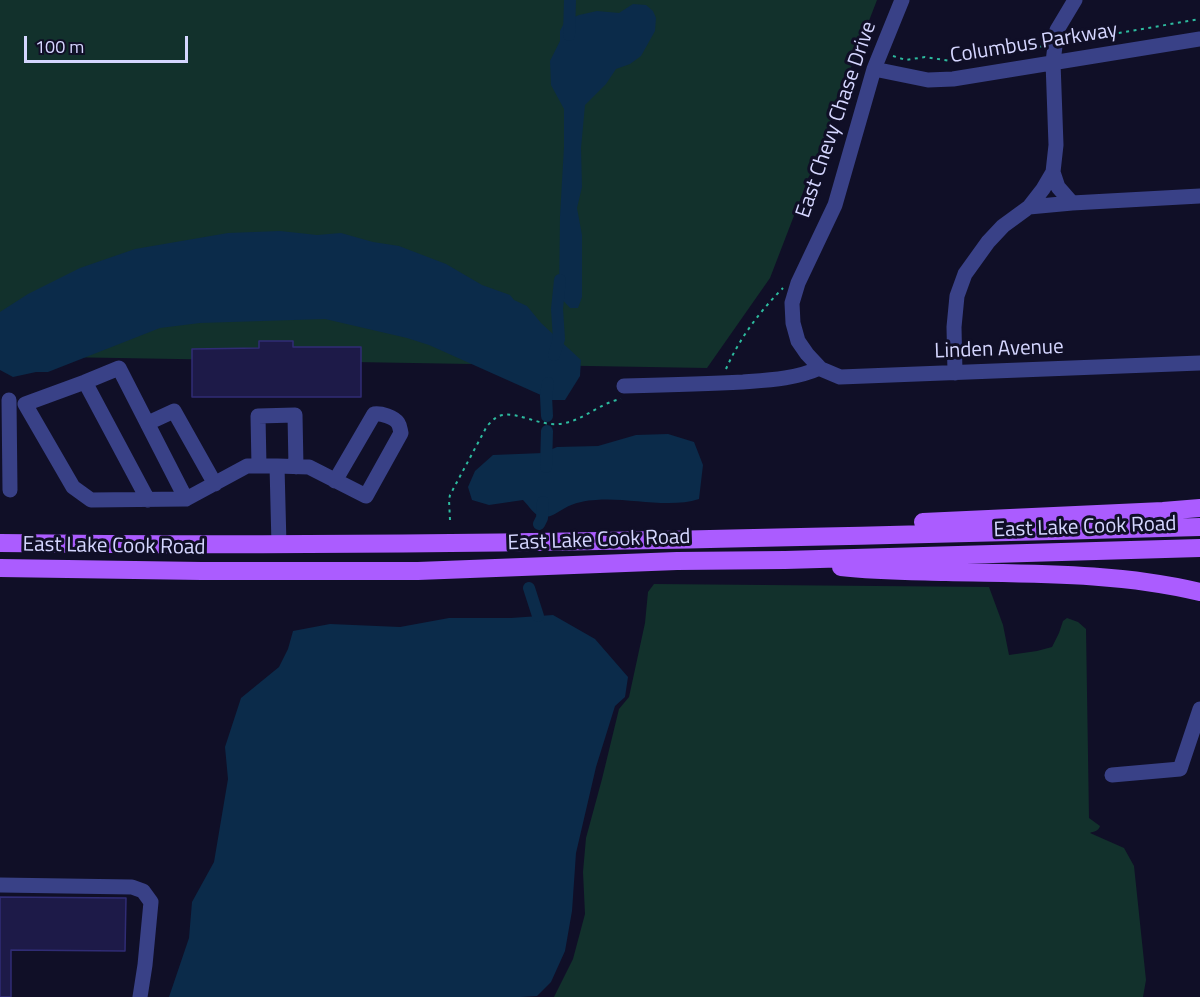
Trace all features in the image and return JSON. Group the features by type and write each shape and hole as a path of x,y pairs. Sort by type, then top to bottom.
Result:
{"main road":[{"path":"839,536 911,523 1200,508"},
{"name":"East Lake Cook Road","path":"0,543 440,544 1200,527"},
{"path":"279,545 279,570"},
{"name":"East Lake Cook Road","path":"0,568 418,571 677,561 1200,548"},
{"path":"785,560 873,571 1104,577 1137,580 1200,592"}],"street":[{"name":"East Chevy Chase Drive","path":"807,354 798,340 793,323 792,303 798,284 835,205 874,69 902,0"},
{"path":"955,373 954,327 957,296 965,274 988,242 1029,207 1053,172 1056,145 1053,62 1055,44 1057,30 1075,0"},
{"name":"Columbus Parkway","path":"874,69 928,80 953,79 1200,39"},
{"path":"1053,172 1058,187 1072,202"},
{"path":"1029,207 1072,202 1200,195"},
{"name":"Linden Avenue","path":"807,354 820,368 840,377 1200,363"},
{"path":"10,490 4,400 25,404 120,368 186,499"},
{"path":"625,392 788,378 805,375 820,368"},
{"path":"85,382 148,500"},
{"path":"25,404 73,487 91,500 186,499 247,466 309,467 366,496 400,433 397,421 380,413 375,414 335,480"},
{"path":"148,423 174,411 215,484"},
{"path":"259,466 258,416 295,416 296,467"},
{"path":"277,466 279,545"},
{"path":"1112,775 1180,770 1200,709"},
{"path":"0,885 132,887 143,891 151,902 140,997"}],"path":[{"path":"880,52 906,60 925,57 957,62 1200,19"},
{"path":"718,383 734,352 769,303 788,283"},
{"path":"450,520 448,500 450,495 493,419 502,415 511,415 537,422 557,424 574,420 625,392"}],"green space":[{"path":"0,0 877,0 770,278 707,368 0,356"},
{"path":"654,584 989,587 1003,625 1009,655 1052,647 1063,621 1067,618 1078,622 1086,629 1089,818 1100,826 1090,833 1124,848 1134,866 1146,980 1143,997 554,997 573,959 585,914 583,872 586,838 619,709 629,697 645,623 648,592"}],"water":[{"path":"633,4 646,5 653,11 656,18 655,31 641,56 630,64 616,69 606,84 585,105 581,148 582,187 577,208 582,235 582,297 578,308 570,308 559,296 564,109 551,85 550,61 560,41 560,31 565,21 597,11 619,13"},
{"path":"280,231 317,235 341,233 399,246 446,264 482,285 510,295 514,300 527,306 541,323 581,360 580,376 565,400 552,400 429,345 325,319 200,323 160,328 48,372 13,377 0,370 0,312 28,294 80,268 135,249 228,233"},
{"path":"668,434 694,442 703,465 699,499 675,503 588,501 541,517 535,514 523,500 489,505 472,500 468,487 475,471 493,455 543,453 557,447 598,446 636,435"},
{"path":"553,615 595,639 628,677 625,697 615,706 596,767 576,853 572,911 565,951 551,982 537,996 169,997 189,938 192,902 214,862 228,779 225,747 241,698 279,667 288,649 293,631 330,624 400,627 449,618"}],"building":[{"path":"259,341 293,341 293,347 361,347 361,397 192,397 192,349 259,348"},
{"path":"0,897 126,898 125,951 11,950 11,997 0,997"}],"waterway":[{"path":"569,35 570,0"},
{"path":"554,355 559,339 557,309 560,280"},
{"path":"547,416 548,383"},
{"path":"546,467 547,431"},
{"path":"539,524 542,518 543,502"},
{"path":"529,588 538,616"}]}
